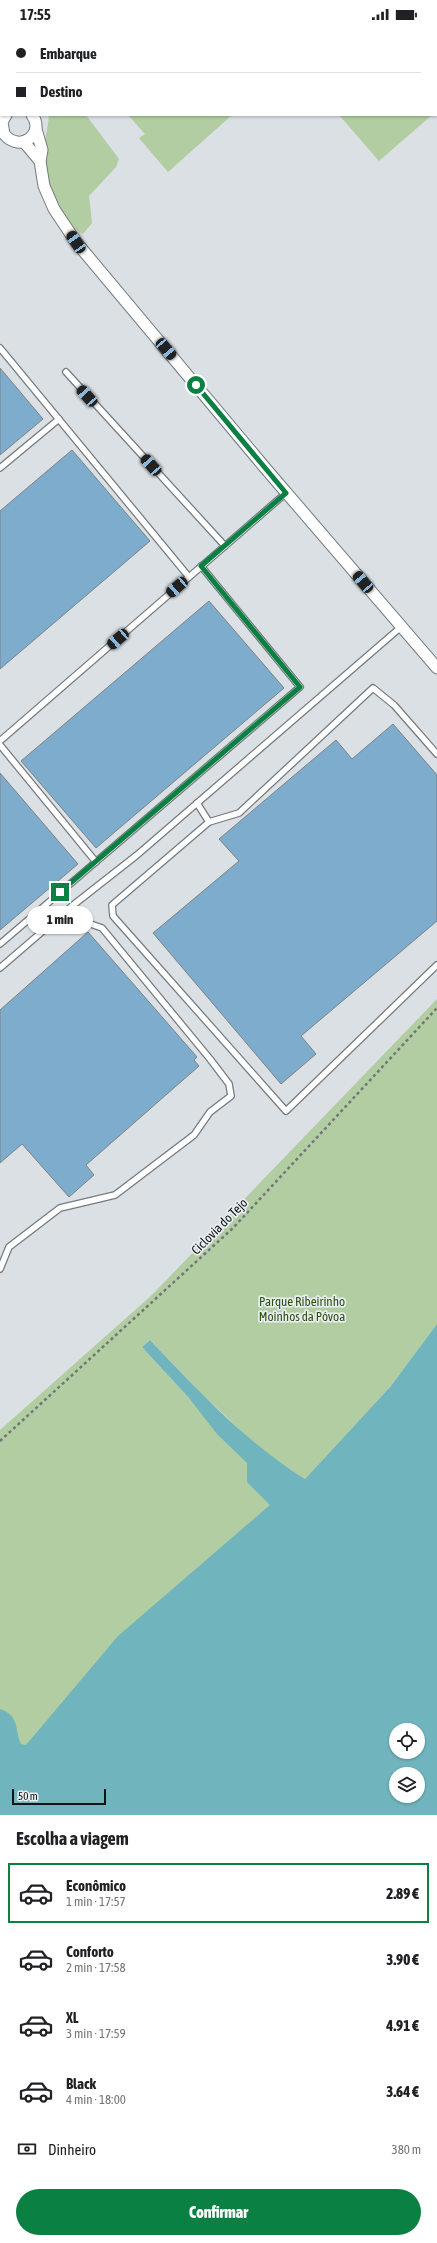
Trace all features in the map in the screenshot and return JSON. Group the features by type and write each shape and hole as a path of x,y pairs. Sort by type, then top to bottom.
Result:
{"street":[{"path":"3,117 2,128 4,139 12,142 24,142 33,135 36,121"},
{"path":"36,121 42,150 40,161 44,186 54,209 76,242 286,493 437,668"},
{"path":"24,142 40,161"}],"lane":[{"path":"0,348 189,577"},
{"path":"66,372 225,546"},
{"path":"0,468 59,419"},
{"path":"0,741 286,493"},
{"path":"0,944 300,687 201,566"},
{"path":"0,968 72,906 137,855 401,627"},
{"path":"437,754 394,705 373,688 239,813 209,822 112,905 113,916 286,1111 437,964"},
{"path":"0,745 96,862"},
{"path":"197,803 209,822"},
{"path":"0,1269 9,1248 60,1208 115,1195 194,1135 210,1112 231,1096 229,1084 210,1059 102,928 71,917 72,906"}],"path":[{"name":"Ciclovia do Tejo","path":"0,1441 96,1356 233,1228 437,1008"}],"green space":[{"path":"49,116 87,116 119,159 116,167 89,196 92,223 83,234 69,222 51,193 44,172 43,152"},
{"path":"129,116 231,116 168,172 139,138 145,134"},
{"path":"340,116 431,116 379,161"},
{"name":"Parque Ribeirinho Moinhos da Póvoa","path":"437,999 437,1324 391,1386 305,1479 267,1455 203,1395 150,1340 142,1347 189,1398 294,1494 0,1775 0,1430 152,1295"}],"water":[{"path":"437,1324 437,1815 0,1815 0,1709 11,1715 14,1719 21,1744 26,1745 118,1636 270,1505 247,1482 247,1463 217,1434 189,1398 142,1347 150,1340 204,1396 242,1432 262,1449 305,1479 391,1386"}],"building":[{"path":"0,368 43,419 0,455"},
{"path":"72,450 150,541 0,669 0,511"},
{"path":"209,601 284,688 96,848 21,761"},
{"path":"393,724 437,775 437,921 301,1036 316,1054 281,1084 153,933 239,861 219,839 336,740 352,759"},
{"path":"0,773 78,864 0,930"},
{"path":"88,932 197,1057 194,1060 199,1066 86,1165 94,1175 69,1197 22,1144 0,1163 0,1010"}],"route":[{"path":"60,892 300,687 201,566 286,493 196,385"}]}
